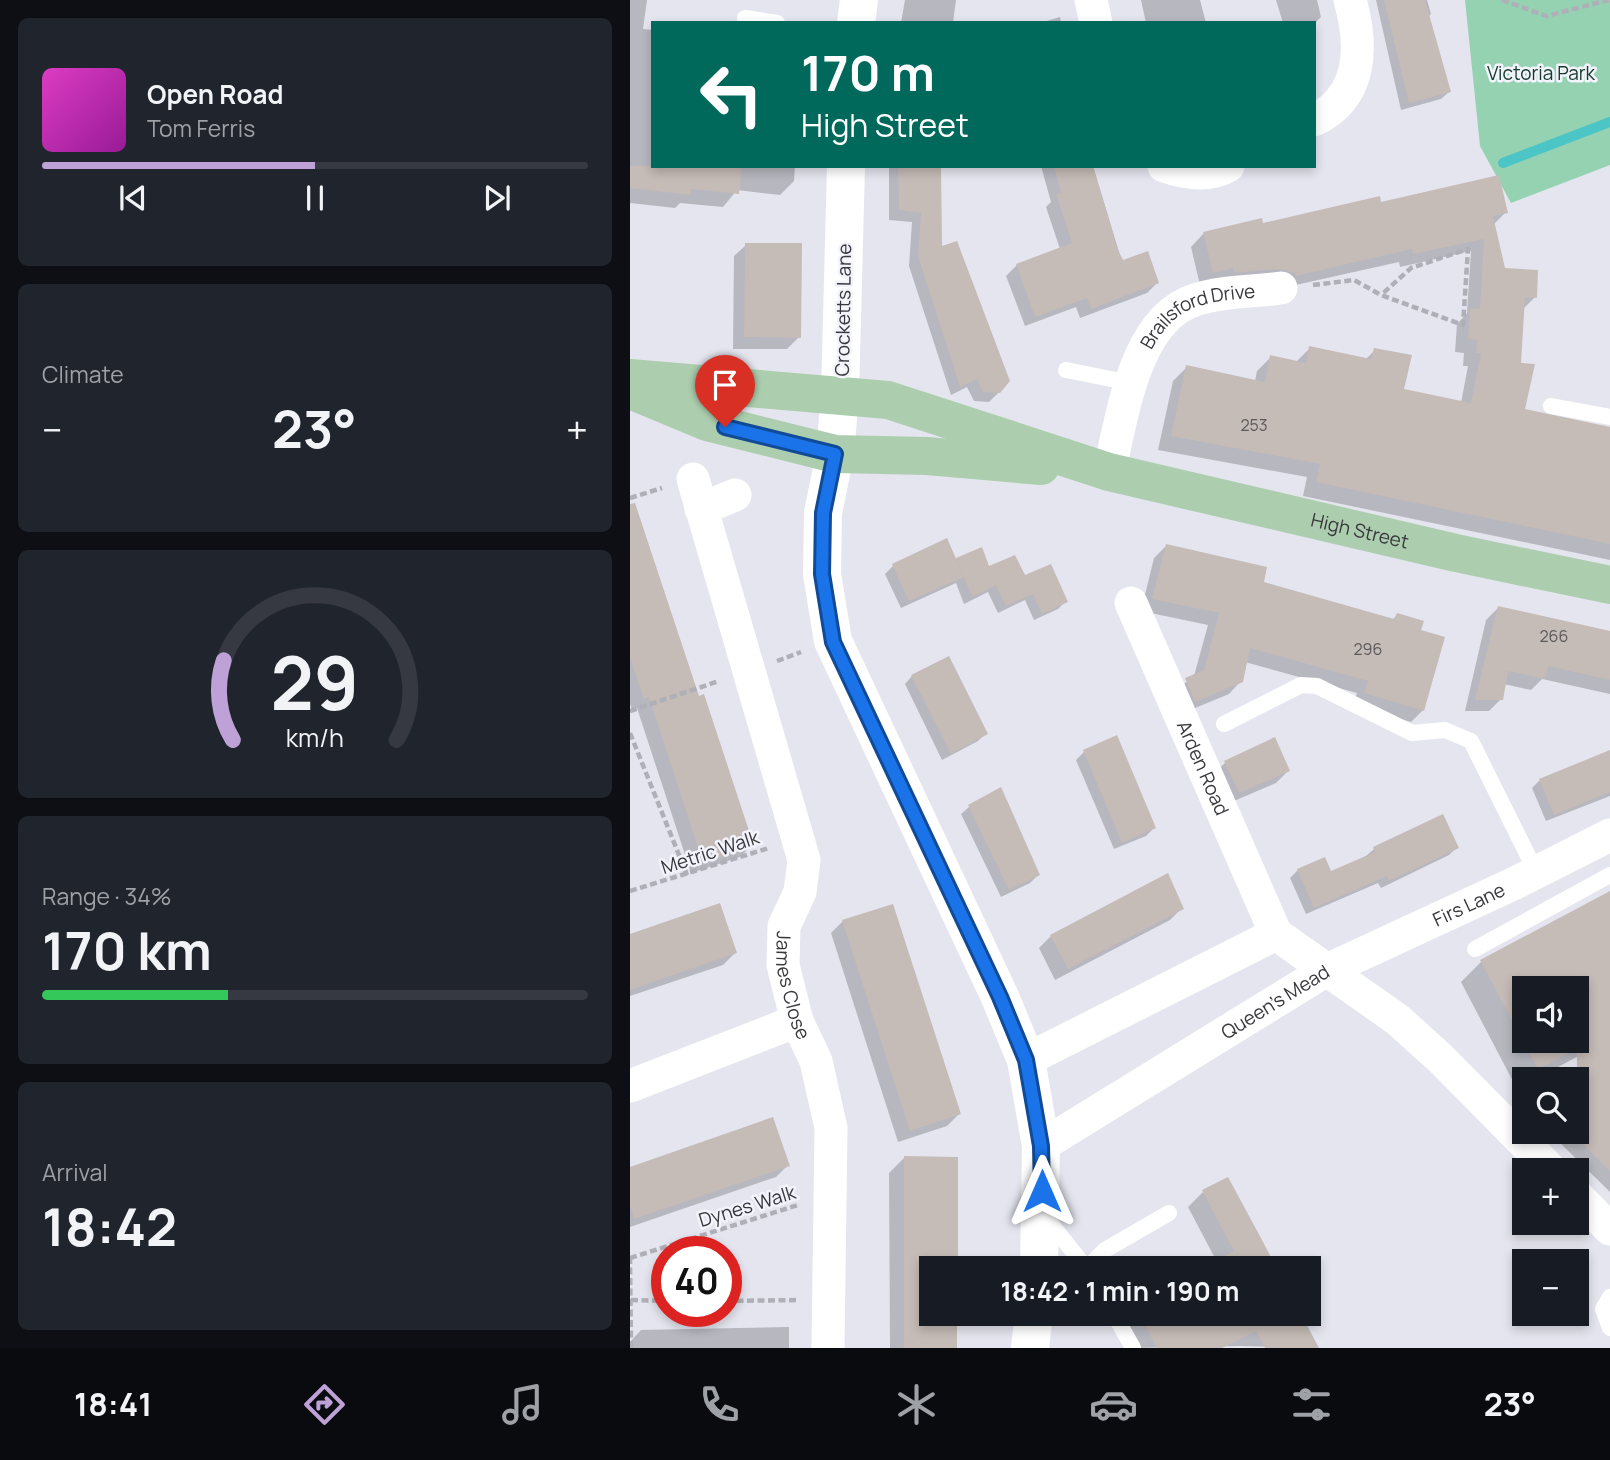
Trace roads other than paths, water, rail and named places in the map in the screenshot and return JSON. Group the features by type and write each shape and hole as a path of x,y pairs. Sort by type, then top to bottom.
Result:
{"main road":[{"name":"High Street","path":"630,378 887,400 1110,472 1444,550 1610,585"},
{"name":"High Street","path":"630,390 707,422 835,454 927,456 1110,472"}],"street":[{"path":"856,21 859,0"},
{"path":"1091,0 1096,21"},
{"path":"1316,119 1328,113 1353,82 1359,55 1350,0"},
{"name":"Crocketts Lane","path":"846,168 840,395 835,454 823,513 822,574 833,642 1000,997 1026,1060 1041,1146 1040,1256"},
{"path":"1173,168 1194,173 1224,168"},
{"name":"Brailsford Drive","path":"1110,472 1135,365 1160,324 1193,300 1281,288"},
{"name":"James Close","path":"735,495 697,494 804,860 800,892 784,926 783,965 797,1021 816,1062 831,1128 828,1348"},
{"name":"Arden Road","path":"1131,603 1276,934"},
{"name":"Firs Lane","path":"1325,971 1610,835"},
{"path":"1026,1060 1276,934"},
{"name":"Queen's Mead","path":"1041,1146 1325,971 1276,934"},
{"path":"1325,971 1398,1020 1440,1058 1539,1158"},
{"path":"630,1086 797,1021"},
{"path":"1589,1208 1610,1229"},
{"path":"1030,1348 1033,1326"}],"lane":[{"path":"745,18 764,21"},
{"path":"1066,370 1131,383"},
{"path":"1551,406 1610,417"},
{"path":"1224,724 1301,685 1317,686 1412,733 1445,730 1471,741 1536,872"},
{"path":"1475,949 1610,875"},
{"path":"1042,1213 1077,1256"},
{"path":"1099,1256 1105,1250 1169,1213"},
{"path":"1610,1297 1603,1309 1610,1328"},
{"path":"1121,1326 1133,1348"}],"waterway":[{"path":"1503,163 1610,122"}],"park label":[{"name":"Victoria Park","path":"1541,73"}]}
